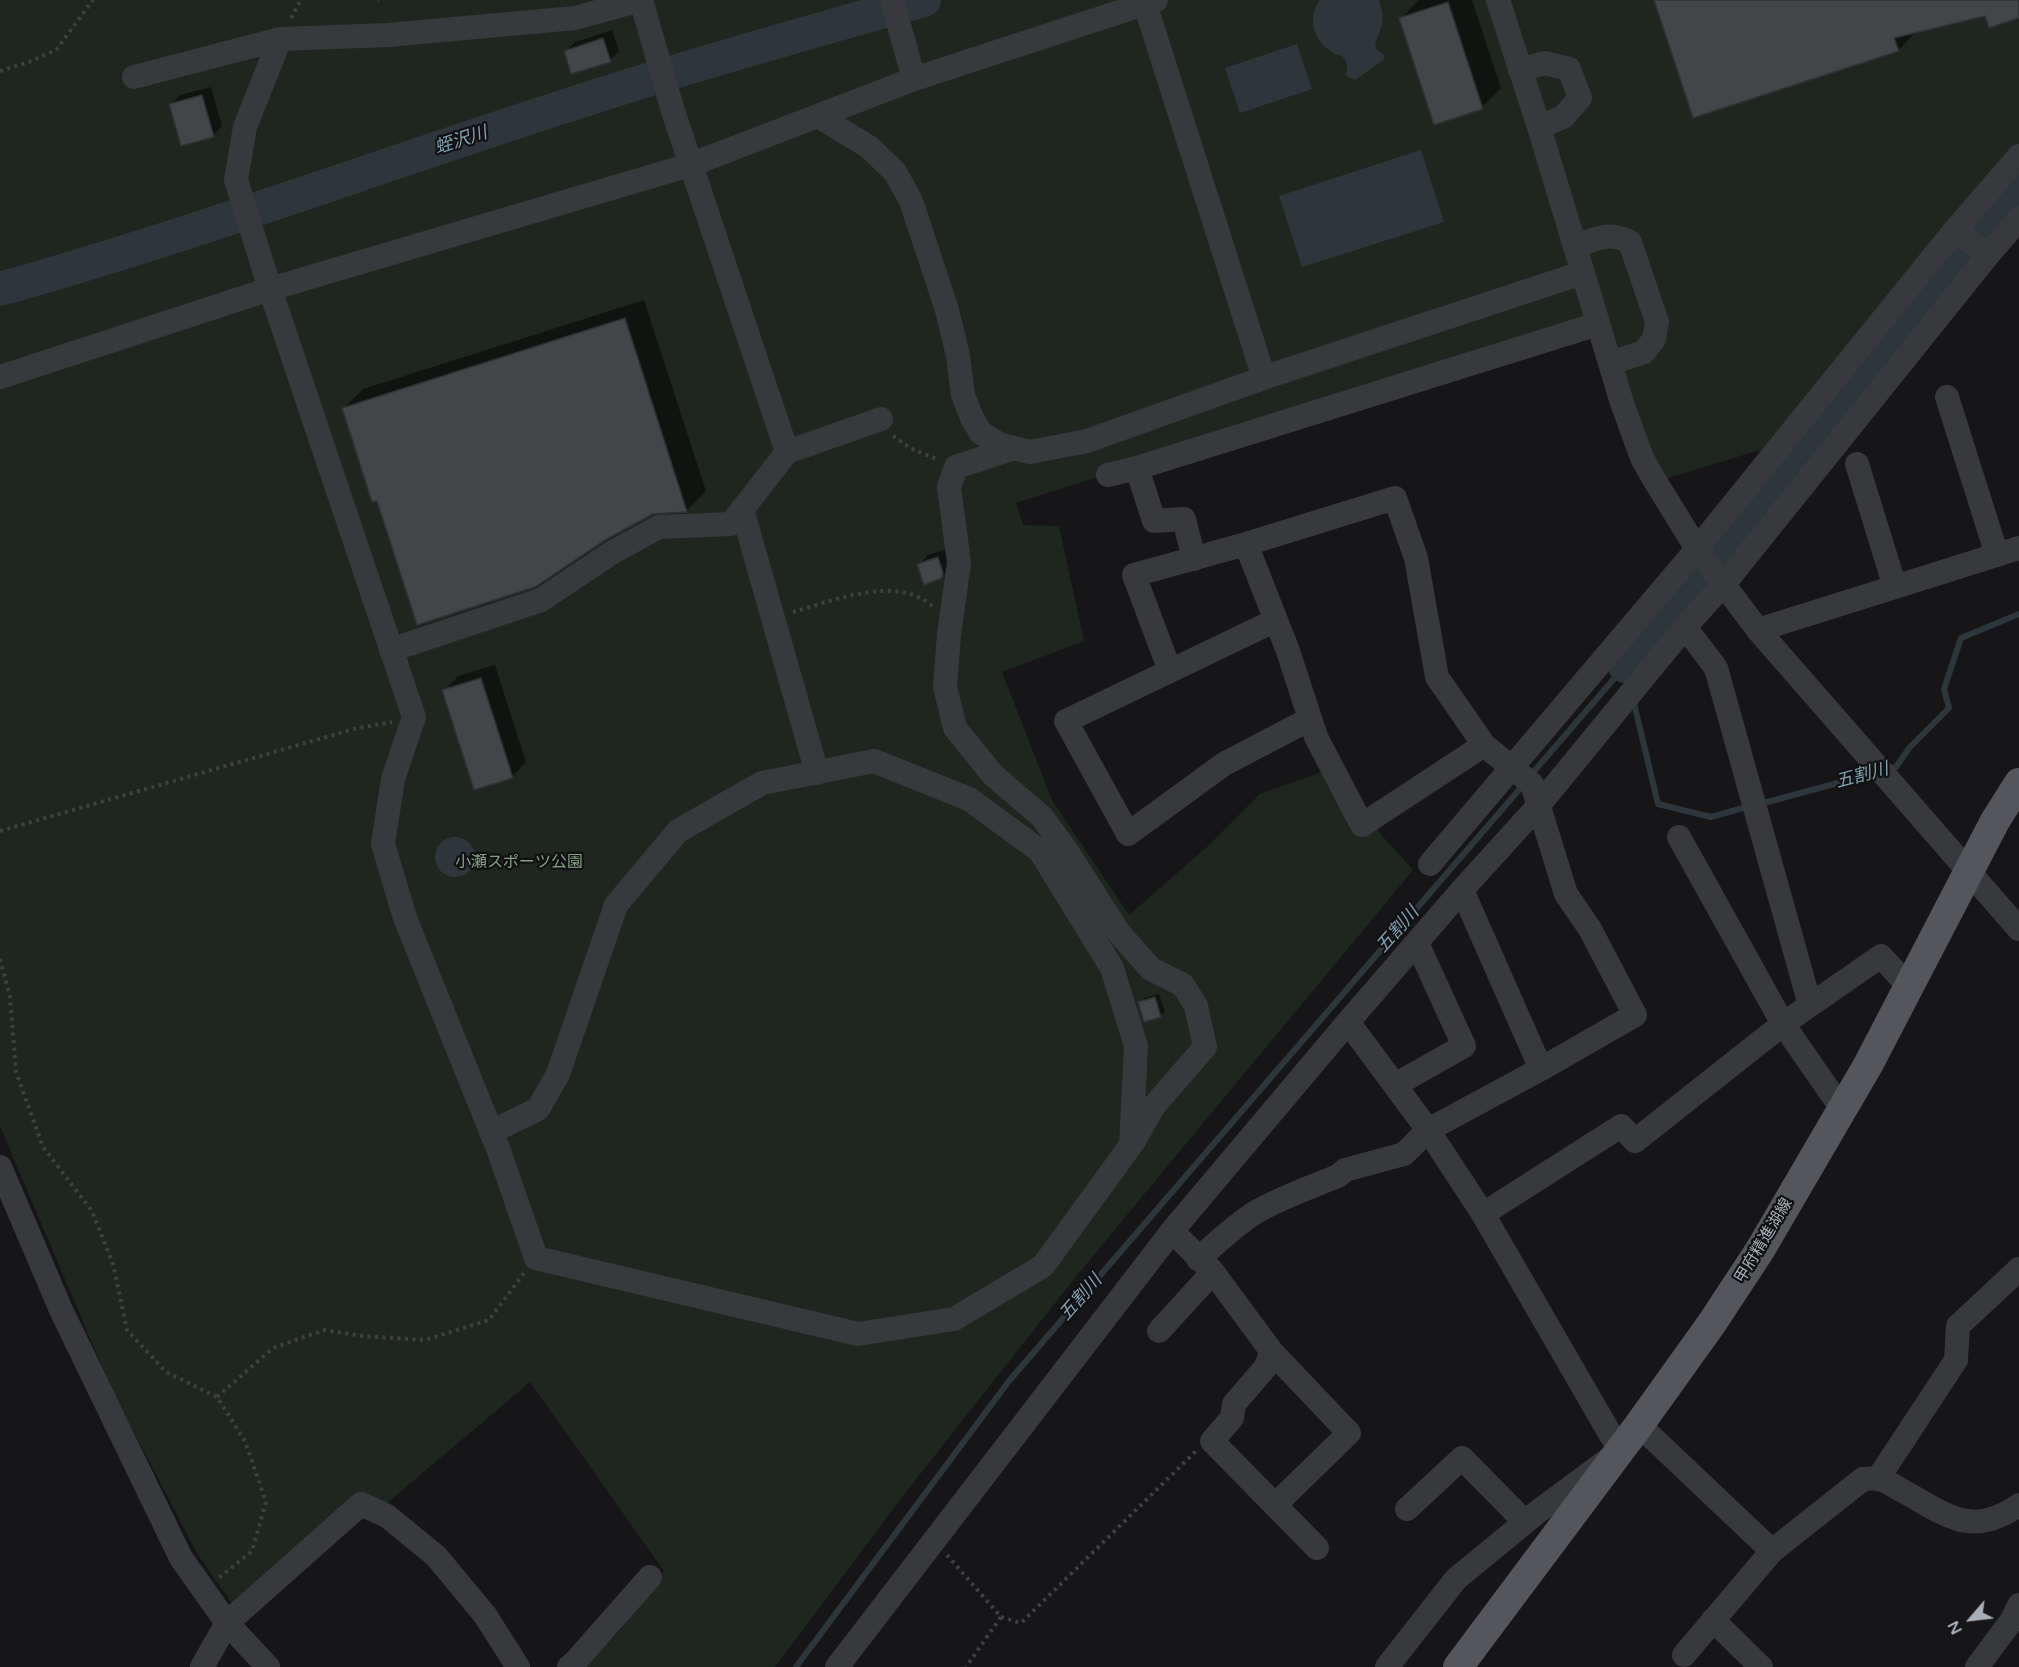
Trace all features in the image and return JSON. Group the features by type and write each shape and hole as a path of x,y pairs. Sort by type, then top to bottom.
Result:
{"main road":[{"name":"甲府精進湖線","path":"1458,1667 1639,1425 1712,1323 1760,1250 1868,1065 1995,821 2019,783"}],"street":[{"path":"134,77 279,39 388,35 575,18 641,0 690,165 788,452"},
{"path":"892,0 914,80"},
{"path":"1498,0 1610,363 1642,458 1699,552 1758,630 2019,929"},
{"path":"0,377 270,289 690,165 914,80 1150,2 1263,378"},
{"path":"279,39 245,127 236,180 270,289 414,717 393,778 383,844 405,918 491,1132 536,1258 858,1334 954,1319 1043,1266 1131,1145 1153,1107 1205,1047 1196,1006 1183,985 1151,969 1119,933 1042,817 993,775 955,728 945,687 948,634 959,563 949,487 956,467 1014,448"},
{"path":"1520,70 1544,63 1569,69 1580,98 1563,117 1539,127"},
{"path":"818,116 869,147 895,172 910,201 947,310 958,356 963,395 972,418 981,433 1001,445 1030,452 1087,441 1263,378 1582,273"},
{"path":"837,1667 1172,1231 1462,890 1525,782 1699,552 1955,230 2019,156"},
{"path":"1430,864 1525,782 1622,704 1720,580 2019,219"},
{"path":"1955,230 1988,255"},
{"path":"1575,246 1605,236 1630,242 1657,322 1654,339 1644,352 1610,363"},
{"path":"1108,475 1137,468 1598,324"},
{"path":"1758,630 2008,551 1947,397"},
{"path":"392,650 542,600 614,552 659,527 731,524 788,452 881,419"},
{"path":"1857,464 1895,587"},
{"path":"1137,468 1154,521 1184,519 1194,559"},
{"path":"1159,1331 1236,1226 1256,1212 1338,1176 1345,1170 1404,1154 1428,1130 1635,1015 1590,929 1566,894 1525,782 1484,745 1437,677 1416,558 1395,498 1246,544 1134,575 1170,671"},
{"path":"742,509 817,772"},
{"path":"1246,544 1276,620 1316,737 1362,825 1484,745"},
{"path":"1276,620 1066,721 1128,834 1224,764 1310,719"},
{"path":"1685,627 1716,668 1810,1005"},
{"path":"491,1132 538,1109 558,1074 616,905 678,831 762,783 874,761 969,799 1040,851 1112,968 1136,1046 1131,1145"},
{"path":"1678,837 1783,1024 1842,1110"},
{"path":"1462,890 1541,1069"},
{"path":"1395,1085 1464,1046 1417,943"},
{"path":"1483,1214 1621,1126 1635,1141 1783,1024 1881,956 1909,987"},
{"path":"1348,1022 1428,1130 1483,1214 1620,1451 1525,1522 1456,1579 1387,1667"},
{"path":"0,1167 61,1310 182,1558 227,1623 268,1667"},
{"path":"1172,1231 1205,1266 1272,1352 1349,1433 1275,1504"},
{"path":"1879,1477 1956,1360 1958,1326 2019,1269"},
{"path":"1272,1352 1265,1368 1234,1404 1232,1418 1212,1441 1317,1548"},
{"path":"1639,1425 1772,1551"},
{"path":"1407,1509 1462,1458 1525,1522"},
{"path":"1684,1655 1772,1551 1863,1479 1879,1477 1950,1516 1966,1522 2002,1517 2019,1505"},
{"path":"202,1667 227,1623 362,1504 387,1516 436,1556 485,1615 519,1667"},
{"path":"569,1667 650,1576"},
{"path":"1977,1667 2012,1620 2019,1605"},
{"path":"1713,1620 1761,1667"}],"path":[{"path":"0,71 56,50 93,0"},
{"path":"881,419 893,436 910,448 956,467"},
{"path":"773,618 852,595 895,590 925,600 942,615 948,634"},
{"path":"0,831 354,729 414,717"},
{"path":"0,959 10,997 16,1072 43,1148 92,1211 113,1264 128,1330 166,1372 217,1397 245,1441 266,1502 252,1551 204,1590"},
{"path":"217,1397 273,1348 324,1330 363,1336 425,1340 489,1320 536,1258"},
{"path":"935,1541 1001,1617 1021,1623 1202,1445 1212,1441"},
{"path":"966,1667 1001,1617"}],"green space":[{"name":"小瀬スポーツ公園","path":"0,0 2019,0 2019,150 1783,443 1665,479 1649,447 1604,316 1016,503 1023,525 1059,526 1084,641 1002,672 1052,800 1129,915 1207,847 1260,794 1324,771 1413,870 1078,1274 902,1497 775,1667 582,1667 618,1633 664,1571 530,1382 386,1504 361,1494 233,1605 198,1555 112,1390 0,1126"}],"shaded area":[{"path":"1320,0 1379,0 1382,22 1375,43 1376,49 1385,56 1383,60 1355,80 1346,76 1345,59 1324,46 1316,34 1313,21"},
{"path":"1297,44 1312,89 1240,113 1225,68"},
{"path":"1421,150 1444,222 1302,267 1279,196"},
{"path":"455,837 463,838 469,843 474,849 474,865 469,871 463,876 455,877 447,876 441,871 436,865 435,857 436,849 441,843 447,838"}],"building":[{"path":"1654,0 2019,0 2019,18 1989,28 1985,16 1894,38 1899,51 1693,118"},
{"path":"1448,2 1483,109 1434,125 1399,18"},
{"path":"603,38 611,62 571,74 564,51"},
{"path":"202,95 214,137 181,146 169,104"},
{"path":"625,318 687,512 653,514 605,540 535,587 417,625 377,501 372,502 342,408"},
{"path":"938,557 943,573 942,578 924,585 917,564"},
{"path":"481,678 513,778 474,790 442,690"},
{"path":"1155,997 1161,1017 1144,1022 1138,1002"}],"waterway":[{"name":"蛭沢川","path":"0,289 157,242 625,87 924,0"},
{"path":"1625,666 2019,192"},
{"name":"五割川","path":"1887,769 1896,767 1910,747 1949,708 1944,689 1961,638 2019,614"},
{"name":"五割川","path":"1530,776 1625,666 1629,683"},
{"name":"五割川","path":"1633,699 1658,804 1711,817 1750,806"},
{"name":"五割川","path":"1760,804 1875,773"},
{"name":"五割川","path":"796,1667 1009,1381 1524,784"}]}
